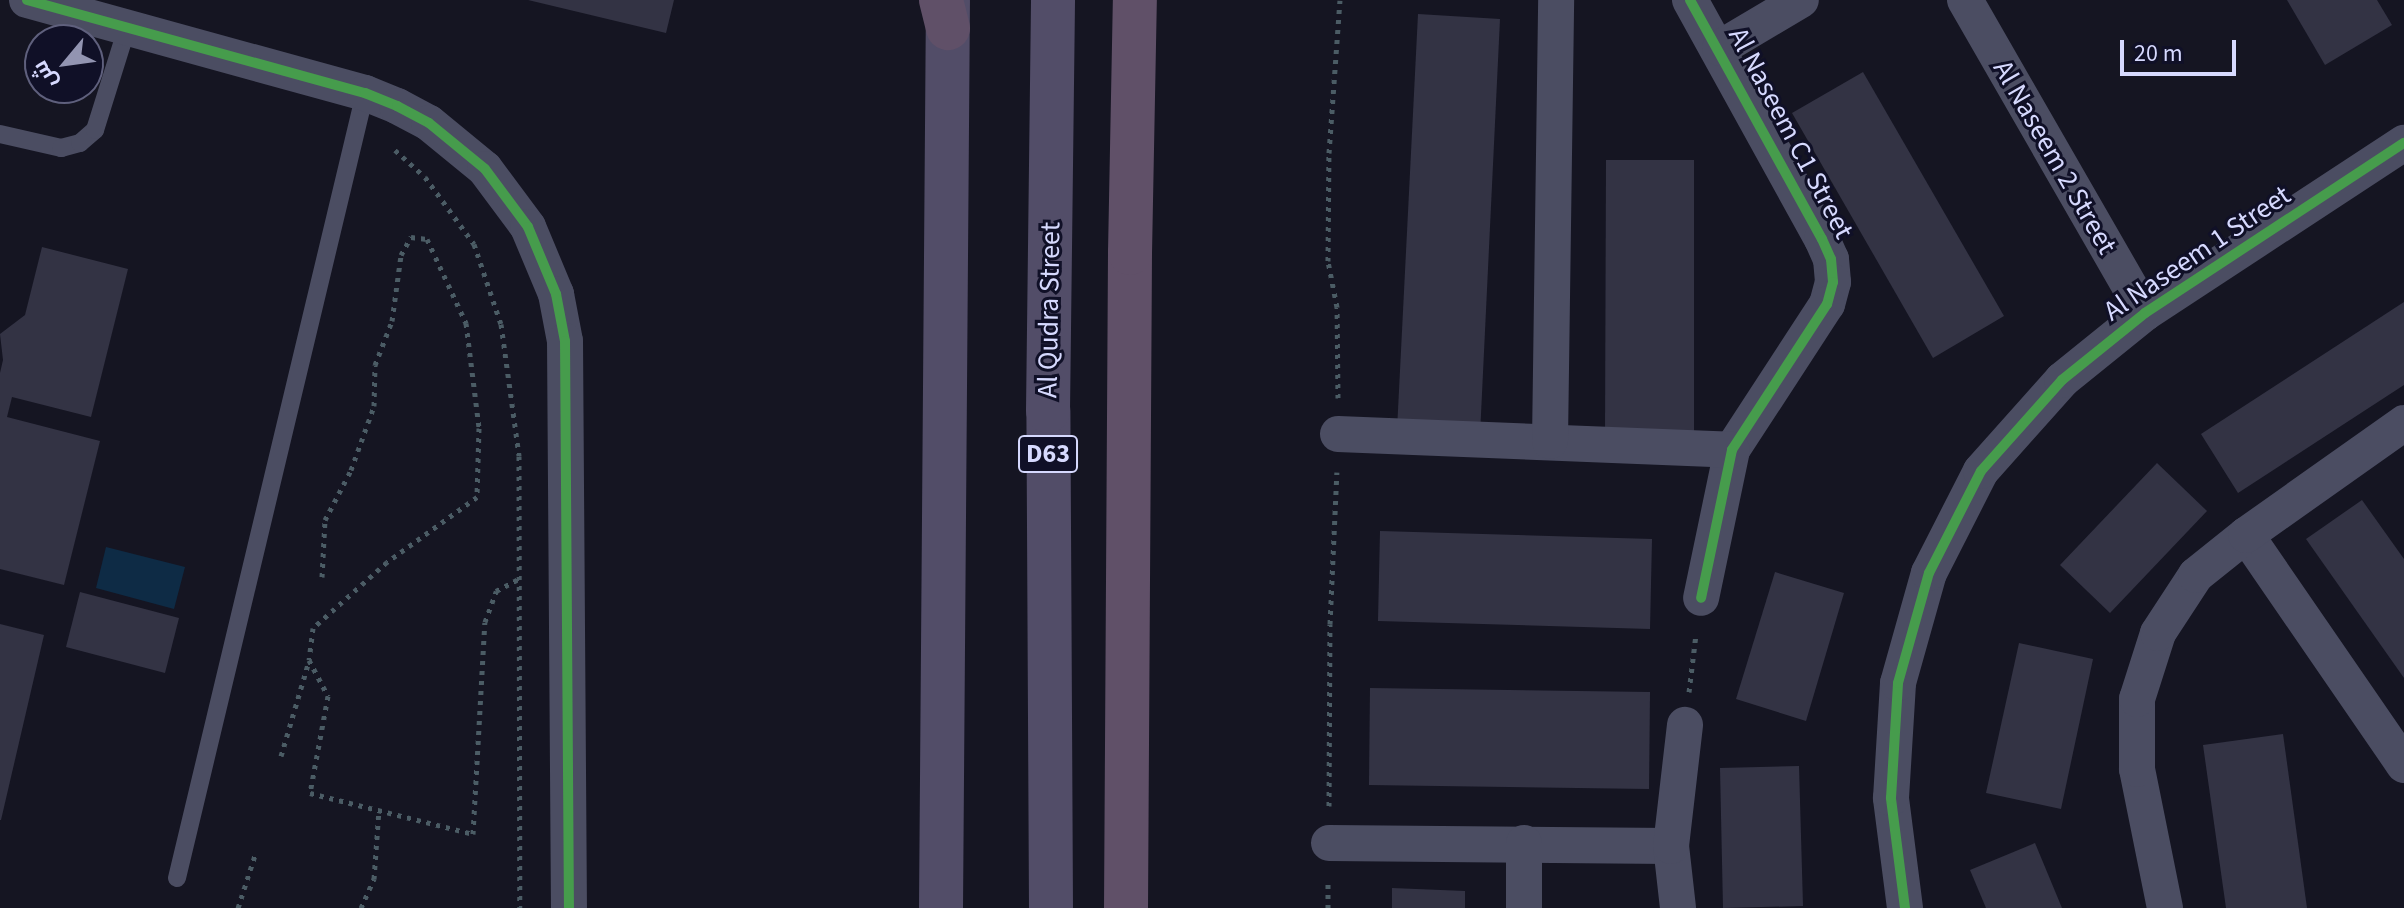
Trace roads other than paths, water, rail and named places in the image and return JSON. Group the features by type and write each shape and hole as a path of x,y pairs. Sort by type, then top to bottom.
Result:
{"highway":[{"path":"1126,908 1135,0"}],"main road":[{"name":"Al Qudra Street","path":"1051,908 1048,411 1053,0"},
{"path":"941,908 946,9"}],"street":[{"path":"27,0 127,28 362,106 454,153 499,203 533,261 564,366 569,908"},
{"path":"1550,441 1556,0"},
{"name":"Al Naseem C1 Street","path":"1690,0 1720,48 1822,239 1831,259 1833,282 1827,304 1732,450 1701,598"},
{"name":"Al Naseem C1 Street","path":"1720,48 1801,0"},
{"name":"Al Naseem 2 Street","path":"1965,0 2145,313"},
{"name":"Al Naseem 1 Street","path":"1903,908 1891,798 1898,683 1929,573 1981,471 2062,380 2145,313 2404,143"},
{"path":"2165,908 2137,769 2137,699 2158,633 2196,575 2246,535 2404,423"},
{"path":"1338,434 1732,450"},
{"path":"2246,535 2404,765"},
{"path":"1678,908 1671,846 1685,725"},
{"path":"1329,843 1671,846"},
{"path":"1524,843 1524,908"}],"lane":[{"path":"0,134 61,148 87,137 95,130 102,112 127,28"},
{"path":"177,878 362,106"}],"water":[{"path":"106,547 185,567 174,609 96,588"}]}
